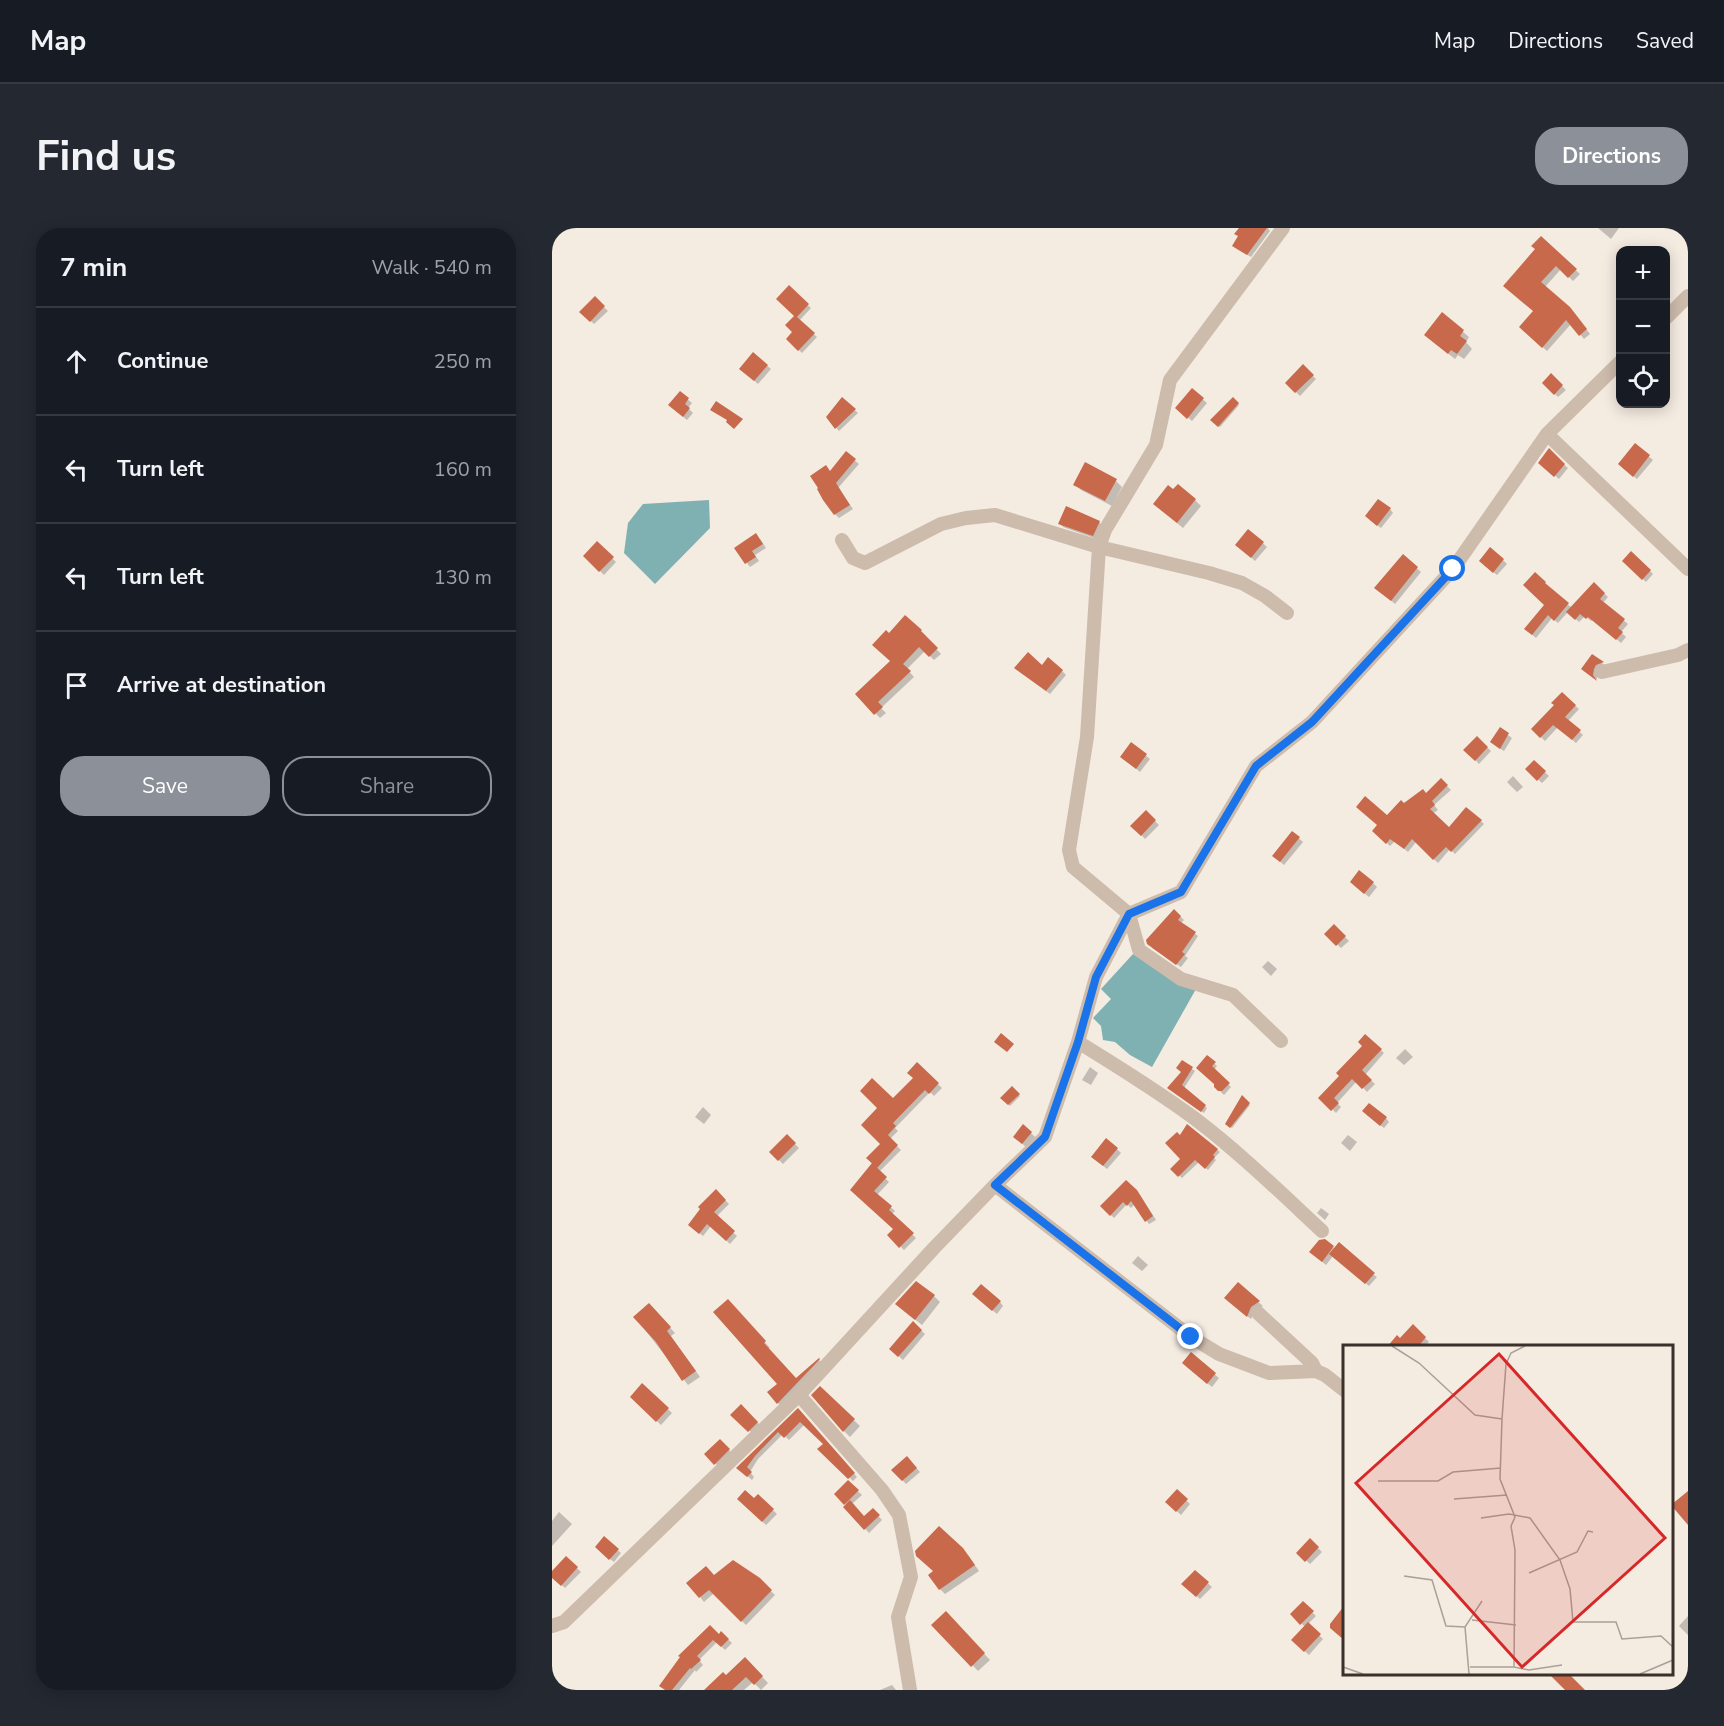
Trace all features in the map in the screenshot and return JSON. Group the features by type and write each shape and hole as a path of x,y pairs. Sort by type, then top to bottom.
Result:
{"street":[{"path":"1281,1041 1233,995 1181,979 1139,950 1129,914 1072,867 1069,850 1087,737 1099,547 1105,530 1156,446 1170,380 1283,228"},
{"path":"1670,313 1688,296"},
{"path":"552,1635 558,1624 799,1395 933,1248 1045,1137 1078,1042 1096,977 1129,914 1181,892 1256,766 1312,722 1453,569 1547,434 1616,366"},
{"path":"1547,434 1688,569"},
{"path":"842,540 853,558 865,563 941,524 966,518 996,515 1099,547 1242,583 1265,596 1287,613"},
{"path":"1602,672 1678,655 1688,650"},
{"path":"1078,1042 1146,1084 1195,1119 1245,1160 1322,1231"},
{"path":"995,1185 1191,1337 1219,1354 1269,1373 1316,1371 1343,1389"},
{"path":"1258,1313 1312,1363 1316,1371"},
{"path":"799,1395 882,1490 899,1515 911,1577 898,1617 910,1690"}],"water":[{"path":"709,500 710,528 655,584 624,553 628,523 643,504"},
{"path":"1133,954 1196,989 1152,1067 1130,1055 1115,1042 1103,1040 1101,1026 1093,1018 1111,999 1101,989"}],"building":[{"path":"1239,228 1267,228 1247,255 1232,246 1238,236 1234,234"},
{"path":"1541,236 1577,269 1568,278 1556,266 1541,282 1570,307 1587,329 1579,336 1566,320 1542,348 1519,327 1533,311 1503,286 1535,249 1531,246"},
{"path":"789,285 809,304 797,317 815,333 798,351 786,339 792,332 785,325 794,316 776,299"},
{"path":"595,296 605,306 590,322 579,312"},
{"path":"1442,312 1464,330 1460,336 1467,341 1457,354 1451,350 1448,354 1424,335"},
{"path":"753,352 768,365 754,381 739,369"},
{"path":"1303,364 1314,375 1295,393 1285,383"},
{"path":"1551,373 1563,385 1554,395 1542,383"},
{"path":"1192,388 1204,398 1187,419 1175,408"},
{"path":"680,391 689,398 685,404 690,408 683,417 668,405"},
{"path":"842,397 856,409 835,429 826,417"},
{"path":"1233,397 1239,403 1218,427 1210,420"},
{"path":"716,401 743,419 734,429 726,422 727,420 710,410"},
{"path":"1635,443 1650,455 1633,477 1618,464"},
{"path":"1549,448 1565,464 1554,477 1538,463"},
{"path":"846,451 856,459 836,483 850,505 834,515 810,476 826,465 830,471"},
{"path":"1085,462 1117,479 1105,501 1073,485"},
{"path":"1178,484 1196,499 1177,523 1153,504 1168,485 1173,489"},
{"path":"1378,499 1391,508 1377,526 1365,516"},
{"path":"1066,506 1100,521 1093,536 1058,524"},
{"path":"1248,529 1264,542 1251,558 1235,545"},
{"path":"756,533 763,544 752,551 756,557 745,564 734,548"},
{"path":"597,541 614,557 599,572 583,556"},
{"path":"1490,547 1504,559 1493,573 1479,561"},
{"path":"1631,551 1651,570 1642,580 1622,561"},
{"path":"1403,554 1418,567 1391,601 1374,588"},
{"path":"1535,572 1569,603 1554,621 1548,615 1532,635 1524,629 1544,605 1523,585"},
{"path":"1594,582 1605,593 1600,599 1625,619 1618,628 1623,632 1616,640 1588,617 1586,619 1580,614 1575,620 1566,612"},
{"path":"905,615 938,648 929,657 919,647 903,664 911,671 878,702 883,707 874,715 855,694 890,661 872,645 886,630 889,633"},
{"path":"1028,652 1042,665 1048,657 1063,670 1046,691 1014,668"},
{"path":"1592,654 1604,662 1596,665 1594,669 1593,675 1597,681 1581,669"},
{"path":"1562,692 1576,705 1565,717 1581,730 1572,740 1553,725 1540,738 1531,729 1554,705 1551,703"},
{"path":"1500,727 1509,733 1500,749 1490,742"},
{"path":"1477,736 1488,747 1475,761 1463,750"},
{"path":"1131,742 1147,754 1136,769 1120,757"},
{"path":"1534,760 1546,771 1537,781 1525,769"},
{"path":"1441,778 1448,785 1432,801 1435,805 1430,809 1449,827 1466,807 1482,820 1451,852 1446,847 1433,860 1412,839 1404,849 1390,839 1386,844 1372,831 1377,825 1356,807 1365,796 1387,815 1401,800 1404,803 1423,789 1426,793"},
{"path":"1146,810 1156,820 1141,836 1130,826"},
{"path":"1292,831 1300,837 1280,862 1272,856"},
{"path":"1359,870 1374,882 1364,894 1350,882"},
{"path":"1174,909 1181,916 1178,920 1196,932 1182,952 1185,954 1176,965 1147,944 1146,940"},
{"path":"1334,924 1346,936 1336,946 1324,934"},
{"path":"1001,1033 1014,1044 1007,1052 994,1042"},
{"path":"1365,1034 1382,1049 1362,1070 1372,1080 1362,1089 1352,1079 1334,1098 1339,1103 1331,1111 1318,1098 1339,1076 1336,1073 1362,1046 1358,1042"},
{"path":"1207,1055 1216,1062 1212,1066 1230,1083 1222,1091 1218,1091 1214,1084 1196,1068"},
{"path":"1182,1060 1193,1067 1182,1085 1206,1105 1201,1112 1167,1088 1181,1072 1176,1068"},
{"path":"917,1062 939,1083 929,1094 925,1090 893,1123 896,1126 888,1135 898,1145 877,1168 866,1158 880,1144 861,1125 877,1108 860,1091 872,1078 893,1098 913,1078 907,1073"},
{"path":"1012,1086 1020,1094 1008,1105 1000,1098"},
{"path":"1242,1095 1250,1103 1230,1128 1225,1124"},
{"path":"1369,1103 1387,1117 1380,1126 1362,1111"},
{"path":"1023,1124 1032,1132 1022,1144 1013,1137"},
{"path":"1187,1124 1218,1149 1213,1155 1215,1157 1205,1169 1195,1160 1178,1177 1170,1169 1180,1159 1165,1143 1177,1132 1180,1135"},
{"path":"787,1134 796,1143 778,1161 769,1152"},
{"path":"1106,1138 1118,1148 1103,1166 1091,1157"},
{"path":"872,1163 887,1177 874,1191 892,1206 889,1210 914,1233 899,1248 887,1235 893,1229 850,1190"},
{"path":"1126,1180 1137,1190 1153,1216 1145,1222 1131,1201 1127,1206 1123,1202 1110,1216 1100,1206"},
{"path":"716,1189 726,1200 714,1212 735,1231 726,1241 707,1224 699,1234 688,1225 700,1209 698,1207"},
{"path":"1325,1239 1334,1246 1322,1262 1309,1252 1319,1240"},
{"path":"1339,1242 1375,1273 1365,1284 1329,1254"},
{"path":"916,1281 935,1295 915,1320 895,1304"},
{"path":"1238,1282 1260,1301 1251,1307 1247,1317 1224,1298"},
{"path":"981,1284 1001,1301 992,1311 972,1294"},
{"path":"728,1299 796,1378 820,1359 777,1404 767,1392 777,1384 713,1312"},
{"path":"649,1303 671,1327 667,1331 696,1371 682,1381 656,1342 633,1317"},
{"path":"913,1321 922,1330 898,1357 889,1349"},
{"path":"1413,1324 1426,1337 1420,1345 1389,1345 1397,1335 1400,1338"},
{"path":"1191,1352 1216,1373 1207,1384 1182,1363"},
{"path":"642,1383 669,1408 656,1422 630,1397"},
{"path":"820,1386 855,1419 843,1432 811,1395"},
{"path":"741,1404 758,1422 748,1432 730,1415"},
{"path":"798,1408 855,1473 848,1479 817,1449 823,1444 800,1422 784,1438 778,1432 747,1467 752,1472 747,1477 736,1468"},
{"path":"720,1439 730,1449 714,1465 704,1454"},
{"path":"907,1456 917,1468 902,1481 891,1470"},
{"path":"848,1480 859,1490 844,1505 834,1494"},
{"path":"1177,1489 1188,1499 1176,1512 1165,1502"},
{"path":"745,1490 754,1498 758,1494 774,1509 762,1522 737,1499"},
{"path":"1688,1491 1688,1525 1673,1507 1673,1503"},
{"path":"850,1500 864,1516 873,1508 880,1515 864,1530 843,1507"},
{"path":"939,1526 963,1548 975,1565 939,1590 928,1575 933,1571 916,1556 915,1551"},
{"path":"604,1536 619,1549 609,1560 595,1547"},
{"path":"1310,1538 1319,1547 1305,1562 1296,1553"},
{"path":"566,1556 578,1567 561,1586 552,1578 552,1571"},
{"path":"733,1560 760,1578 772,1590 741,1622 709,1590 699,1598 686,1583 706,1566 714,1575"},
{"path":"1195,1570 1209,1582 1196,1597 1181,1584"},
{"path":"1303,1601 1314,1611 1300,1625 1290,1614"},
{"path":"1343,1607 1343,1639 1330,1628 1330,1624"},
{"path":"946,1611 985,1653 971,1667 931,1625"},
{"path":"1308,1622 1321,1634 1304,1652 1291,1640"},
{"path":"710,1625 719,1634 721,1631 729,1639 721,1647 713,1640 697,1656 701,1660 690,1668 672,1690 665,1690 659,1686 680,1657 678,1656"},
{"path":"745,1657 763,1676 754,1685 746,1677 732,1690 704,1690 723,1672 726,1675"},
{"path":"1550,1675 1570,1675 1585,1690 1565,1690"}],"route":[{"path":"1191,1337 995,1185 1045,1137 1078,1042 1096,977 1129,914 1181,892 1256,766 1312,722 1453,569"}]}
